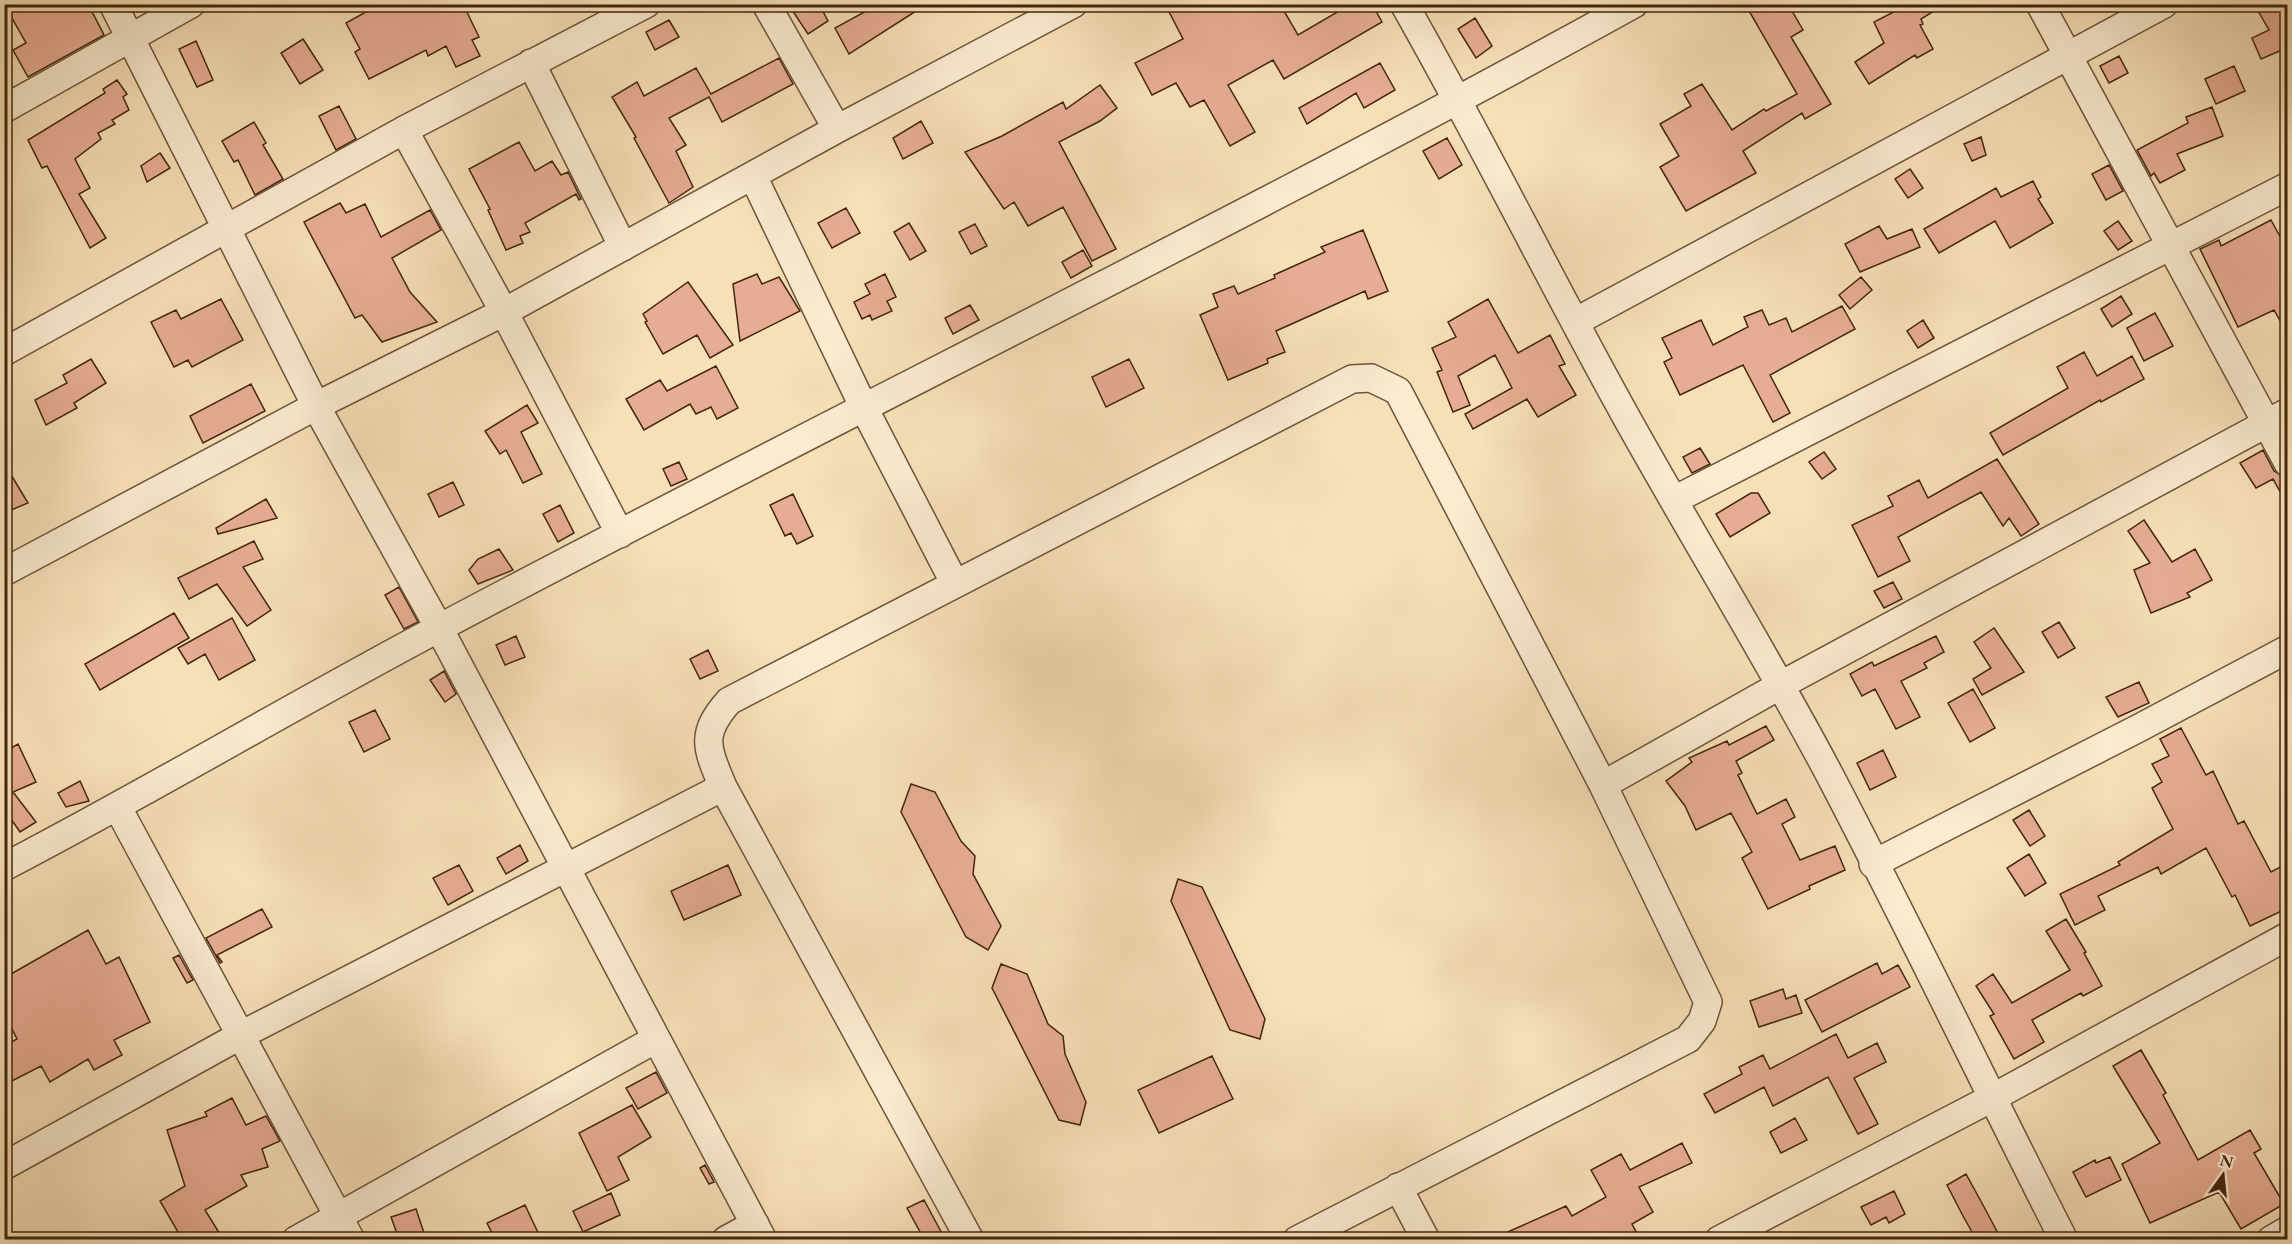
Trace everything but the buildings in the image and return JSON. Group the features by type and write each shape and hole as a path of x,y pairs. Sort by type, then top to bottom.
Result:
{"street":[{"path":"113,4 316,406 439,628 759,1232 726,1239"},
{"path":"4,109 191,4"},
{"path":"4,352 404,130 646,4"},
{"path":"766,4 837,129"},
{"path":"4,572 316,406 504,312 837,129 1072,4"},
{"path":"1404,4 1460,101 1575,322 1826,768 1873,864 1905,918 1992,1098 2064,1239"},
{"path":"4,867 118,808 439,628 1460,101 1634,4"},
{"path":"2040,4 2169,248 2277,418 2288,463"},
{"path":"1575,322 2164,4"},
{"path":"531,63 622,248"},
{"path":"404,130 504,312 620,534"},
{"path":"753,176 864,408 955,584"},
{"path":"1674,500 2288,186"},
{"path":"970,1239 723,787 707,748 712,719 729,700 1352,379 1371,378 1398,391 1604,785 1708,1002 1702,1021 1688,1039 1297,1239"},
{"path":"1604,785 1779,686 2277,418"},
{"path":"1873,864 2288,649"},
{"path":"4,1166 243,1034 565,866 723,787"},
{"path":"118,808 243,1034 351,1239"},
{"path":"1719,1239 1992,1098 2288,936"},
{"path":"296,1239 656,1039"},
{"path":"1398,1187 1426,1239"},
{"path":"2271,1239 2288,1230"}]}
